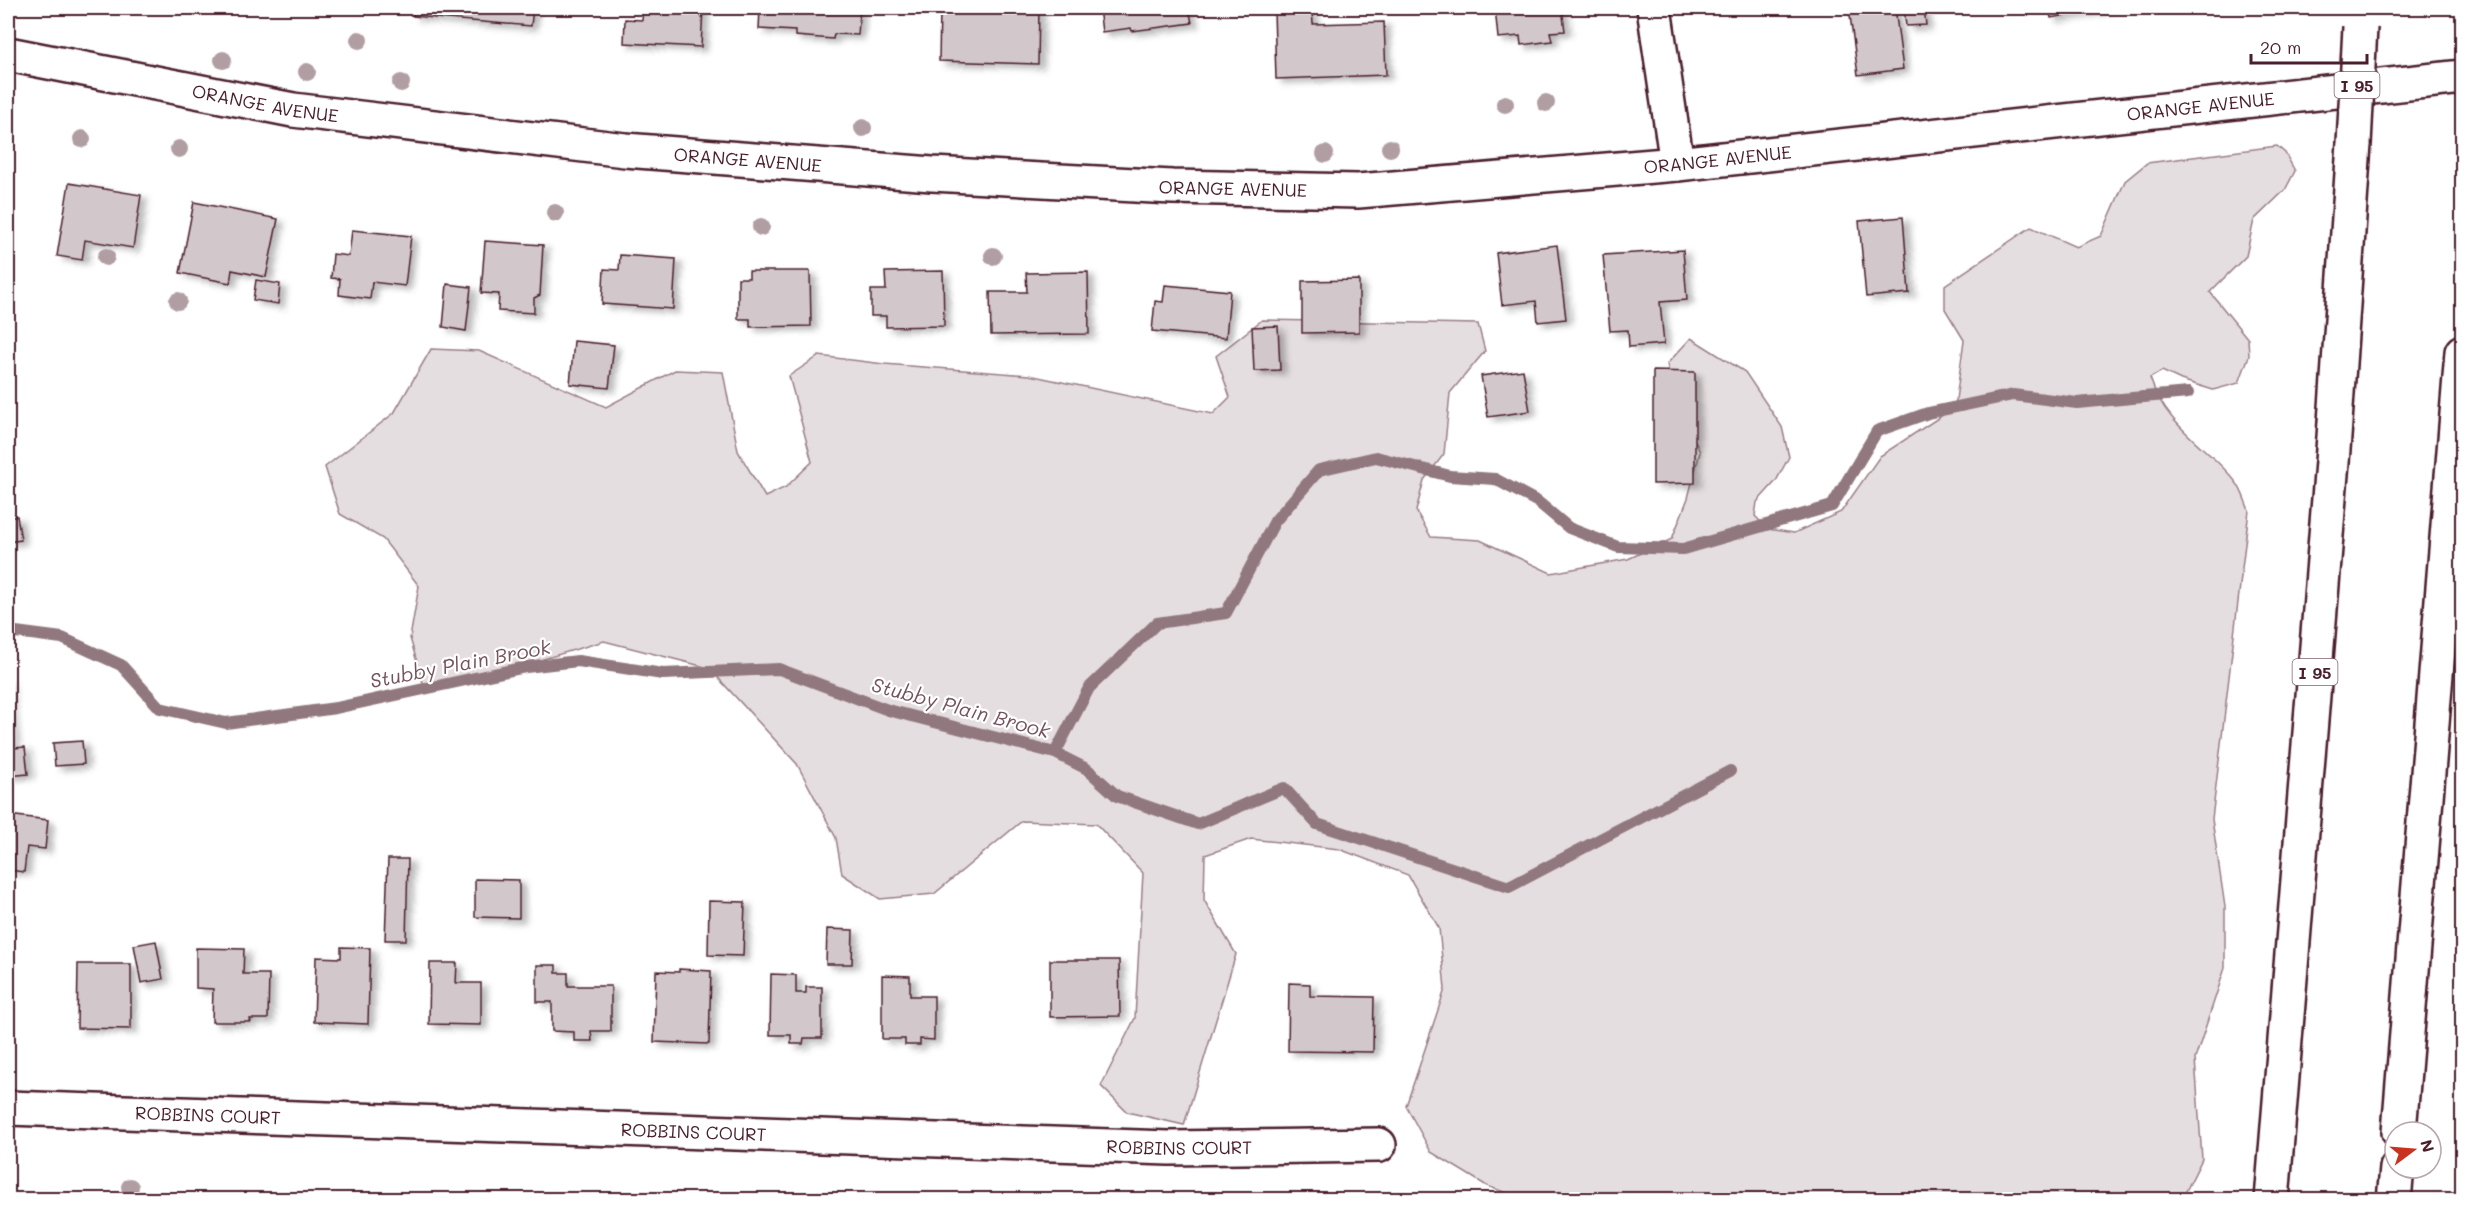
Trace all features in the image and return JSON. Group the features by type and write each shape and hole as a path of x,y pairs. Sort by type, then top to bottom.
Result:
{"main road":[{"path":"1654,8 1677,164"},
{"name":"I 95","path":"2272,1200 2333,449 2354,144 2360,17"},
{"name":"ORANGE AVENUE","path":"8,54 293,110 625,150 932,174 1172,188 1358,190 1677,164 2463,76"},
{"path":"2400,1120 2463,352"},
{"name":"ROBBINS COURT","path":"8,1108 1169,1148 1379,1145"},
{"path":"2394,1200 2396,1180"}],"shaded area":[{"path":"2277,146 2285,153 2295,171 2285,190 2254,220 2246,256 2210,292 2248,339 2249,356 2239,383 2213,390 2181,380 2162,371 2150,378 2166,410 2176,423 2235,481 2249,510 2212,819 2225,907 2225,968 2195,1059 2202,1159 2182,1199 1524,1199 1487,1186 1431,1152 1406,1106 1445,989 1439,928 1408,875 1339,849 1251,839 1205,855 1204,900 1236,954 1184,1125 1127,1112 1101,1086 1135,1018 1143,873 1096,824 1022,821 934,894 880,899 842,874 836,838 797,764 709,668 604,641 486,676 423,683 410,638 419,586 383,539 340,514 325,467 394,413 431,349 479,351 606,407 675,370 723,372 738,451 765,497 786,487 812,462 789,376 819,356 884,364 1029,375 1213,414 1230,397 1216,356 1262,320 1478,324 1485,351 1450,393 1444,454 1424,480 1416,511 1431,537 1480,540 1551,573 1628,559 1672,539 1688,498 1700,452 1674,396 1667,364 1691,338 1745,372 1782,427 1789,457 1776,481 1757,502 1755,516 1768,529 1794,533 1841,512 1880,456 1955,407 1964,340 1945,309 1945,285 2031,227 2076,247 2101,236 2125,181 2147,163"}],"building":[{"path":"414,8 533,8 531,26 413,16"},
{"path":"643,8 703,8 701,47 624,43 625,19 642,20"},
{"path":"760,8 860,8 858,35 834,34 833,39 795,36 795,31 759,29"},
{"path":"1013,8 1039,8 1038,64 939,61 940,9 1013,11"},
{"path":"1099,8 1189,8 1192,23 1132,31 1131,28 1102,32"},
{"path":"1495,8 1562,8 1565,31 1550,32 1552,41 1521,45 1520,36 1498,38"},
{"path":"1849,8 1895,8 1903,69 1858,75"},
{"path":"1904,8 1924,8 1926,25 1906,26"},
{"path":"2049,8 2108,8 2051,18"},
{"path":"1312,9 1313,24 1384,22 1386,75 1276,79 1274,11"},
{"path":"69,183 141,195 133,248 85,240 82,260 57,256"},
{"path":"194,202 278,219 266,277 232,270 230,283 180,273"},
{"path":"1903,217 1909,293 1866,297 1859,221"},
{"path":"352,230 411,236 405,286 372,282 370,299 339,295 340,279 331,278 333,254 349,256"},
{"path":"485,241 543,245 540,295 534,298 534,313 498,311 499,294 481,293"},
{"path":"1557,245 1566,319 1538,322 1536,301 1502,305 1496,253"},
{"path":"1683,250 1687,300 1660,302 1664,344 1629,347 1628,330 1610,331 1603,255"},
{"path":"620,255 676,259 673,309 602,304 604,269 619,270"},
{"path":"749,271 810,271 811,326 750,327 750,319 738,319 738,278 749,278"},
{"path":"943,271 944,326 886,327 886,316 871,316 871,290 886,290 885,272"},
{"path":"1088,272 1089,334 991,335 990,292 1027,292 1026,273"},
{"path":"256,280 280,284 278,304 253,300"},
{"path":"1359,280 1359,332 1302,333 1302,281"},
{"path":"447,284 471,287 466,331 443,327"},
{"path":"1165,285 1230,291 1226,338 1152,331 1155,301 1163,302"},
{"path":"1278,326 1280,370 1254,371 1252,327"},
{"path":"574,341 614,345 609,388 570,384"},
{"path":"1523,370 1530,411 1488,417 1481,376"},
{"path":"1653,371 1695,372 1695,483 1653,484"},
{"path":"17,516 21,540 8,542 8,518"},
{"path":"8,678 14,748 25,747 28,774 8,776"},
{"path":"82,741 84,764 55,766 53,743"},
{"path":"8,815 48,820 45,849 27,847 24,872 8,870"},
{"path":"388,859 408,859 406,940 385,940"},
{"path":"475,879 519,880 519,918 475,917"},
{"path":"709,901 745,902 743,956 708,955"},
{"path":"827,929 853,930 852,964 826,964"},
{"path":"156,941 163,979 141,983 134,945"},
{"path":"341,947 370,948 368,1024 314,1022 316,957 341,958"},
{"path":"196,948 244,949 243,974 269,974 268,1019 250,1019 251,1022 212,1022 213,989 196,988"},
{"path":"1050,960 1119,960 1120,1016 1050,1017"},
{"path":"430,963 457,963 456,983 481,983 481,1025 429,1024"},
{"path":"78,964 131,964 131,1029 77,1028"},
{"path":"537,965 556,965 556,973 568,973 568,986 611,986 611,1031 591,1031 592,1041 574,1041 574,1032 552,1031 552,1002 537,1002"},
{"path":"679,969 711,971 709,1044 654,1042 656,971 679,972"},
{"path":"771,974 796,975 796,993 806,993 806,987 822,987 822,1038 804,1038 803,1044 791,1044 791,1035 770,1035"},
{"path":"882,975 910,976 910,996 934,996 934,1040 920,1039 920,1045 905,1045 905,1039 882,1039"},
{"path":"1289,983 1310,984 1310,996 1374,997 1373,1052 1288,1051"}],"waterway":[{"name":"Stubby Plain Brook","path":"8,631 62,638 121,665 160,708 226,723 336,708 526,667 578,661 663,674 779,669 888,710 1055,753 1089,688 1157,623 1226,613 1275,521 1319,470 1376,457 1450,476 1495,479 1538,502 1569,528 1618,547 1683,549 1832,506 1877,431 1928,413 2013,395 2077,403 2188,393"},
{"path":"1055,753 1087,769 1117,796 1198,824 1284,788 1317,824 1509,887 1730,771"}]}
